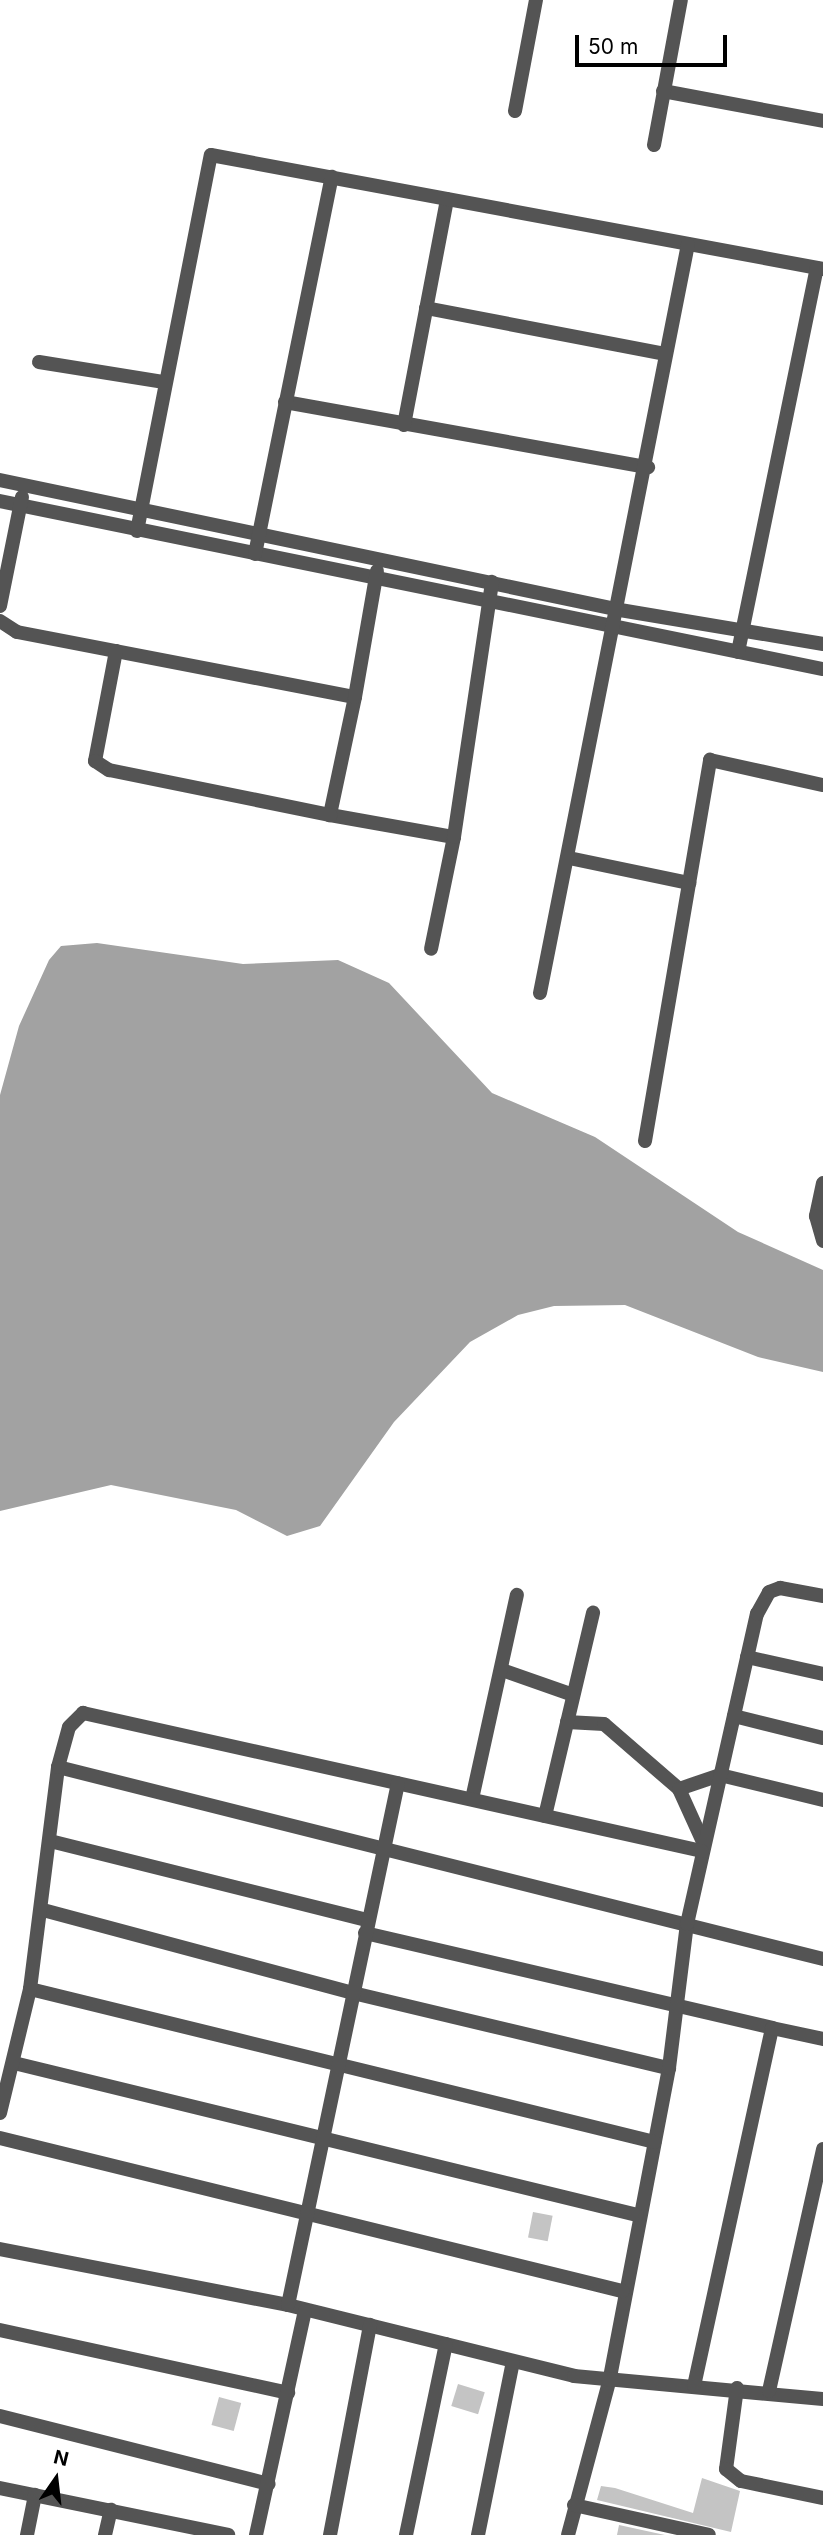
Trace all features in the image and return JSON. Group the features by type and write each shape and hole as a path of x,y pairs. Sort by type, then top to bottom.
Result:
{"street":[{"path":"514,111 536,0"},
{"path":"654,145 681,0"},
{"path":"663,91 823,121"},
{"path":"137,531 164,382 211,155 820,268 740,631 738,652"},
{"path":"255,554 332,177"},
{"path":"404,425 447,199"},
{"path":"540,993 620,610 648,467 665,354 688,244"},
{"path":"426,308 665,354"},
{"path":"39,362 164,382"},
{"path":"285,402 648,467"},
{"path":"0,480 141,506 620,610 823,644"},
{"path":"0,606 24,486"},
{"path":"0,500 137,531 823,669"},
{"path":"330,815 355,697 379,559"},
{"path":"431,949 454,838 492,582"},
{"path":"0,621 17,632 355,697"},
{"path":"116,651 96,761 108,770 454,838"},
{"path":"645,1141 710,760 823,785"},
{"path":"569,858 689,883"},
{"path":"823,1183 816,1224 823,1241"},
{"path":"568,2535 609,2382 622,2291 669,2068 673,2007 687,1924 747,1657 769,1592 795,1588 823,1596"},
{"path":"472,1799 505,1671 517,1595"},
{"path":"545,1816 593,1613"},
{"path":"747,1657 823,1674"},
{"path":"505,1671 573,1695"},
{"path":"0,2113 30,1989 43,1910 58,1767 74,1718 99,1713 545,1816 703,1848"},
{"path":"734,1716 823,1738"},
{"path":"567,1722 604,1724 679,1789 703,1848"},
{"path":"58,1767 823,1959"},
{"path":"679,1789 720,1775 823,1800"},
{"path":"288,2305 335,2066 398,1783"},
{"path":"50,1841 673,2007 823,2039"},
{"path":"43,1910 353,1993 669,2068"},
{"path":"30,1989 335,2066 655,2142"},
{"path":"694,2385 772,2028"},
{"path":"14,2063 319,2142 637,2215"},
{"path":"0,2138 622,2291"},
{"path":"769,2391 823,2149"},
{"path":"0,2249 288,2305 513,2362 609,2382 737,2388 823,2399"},
{"path":"256,2535 305,2311"},
{"path":"330,2535 370,2325"},
{"path":"0,2330 288,2393"},
{"path":"406,2535 446,2344"},
{"path":"478,2535 513,2362"},
{"path":"737,2388 726,2469 741,2481 823,2498"},
{"path":"0,2416 268,2484"},
{"path":"0,2488 111,2510 180,2530 228,2535"},
{"path":"27,2535 35,2495"},
{"path":"574,2505 709,2535"},
{"path":"105,2535 111,2510"}],"shaded area":[{"path":"97,943 243,964 338,960 389,983 492,1093 595,1137 738,1232 823,1270 823,1372 758,1357 625,1305 554,1306 518,1315 470,1342 394,1422 320,1526 287,1536 236,1510 111,1485 0,1511 0,1095 19,1026 49,960 61,946"}],"building":[{"path":"533,2212 553,2216 548,2241 528,2238"},
{"path":"458,2384 485,2392 478,2414 451,2406"},
{"path":"219,2397 241,2403 234,2431 211,2425"},
{"path":"702,2478 740,2491 731,2532 597,2500 601,2486 693,2513"},
{"path":"619,2525 665,2535 617,2535"}]}
